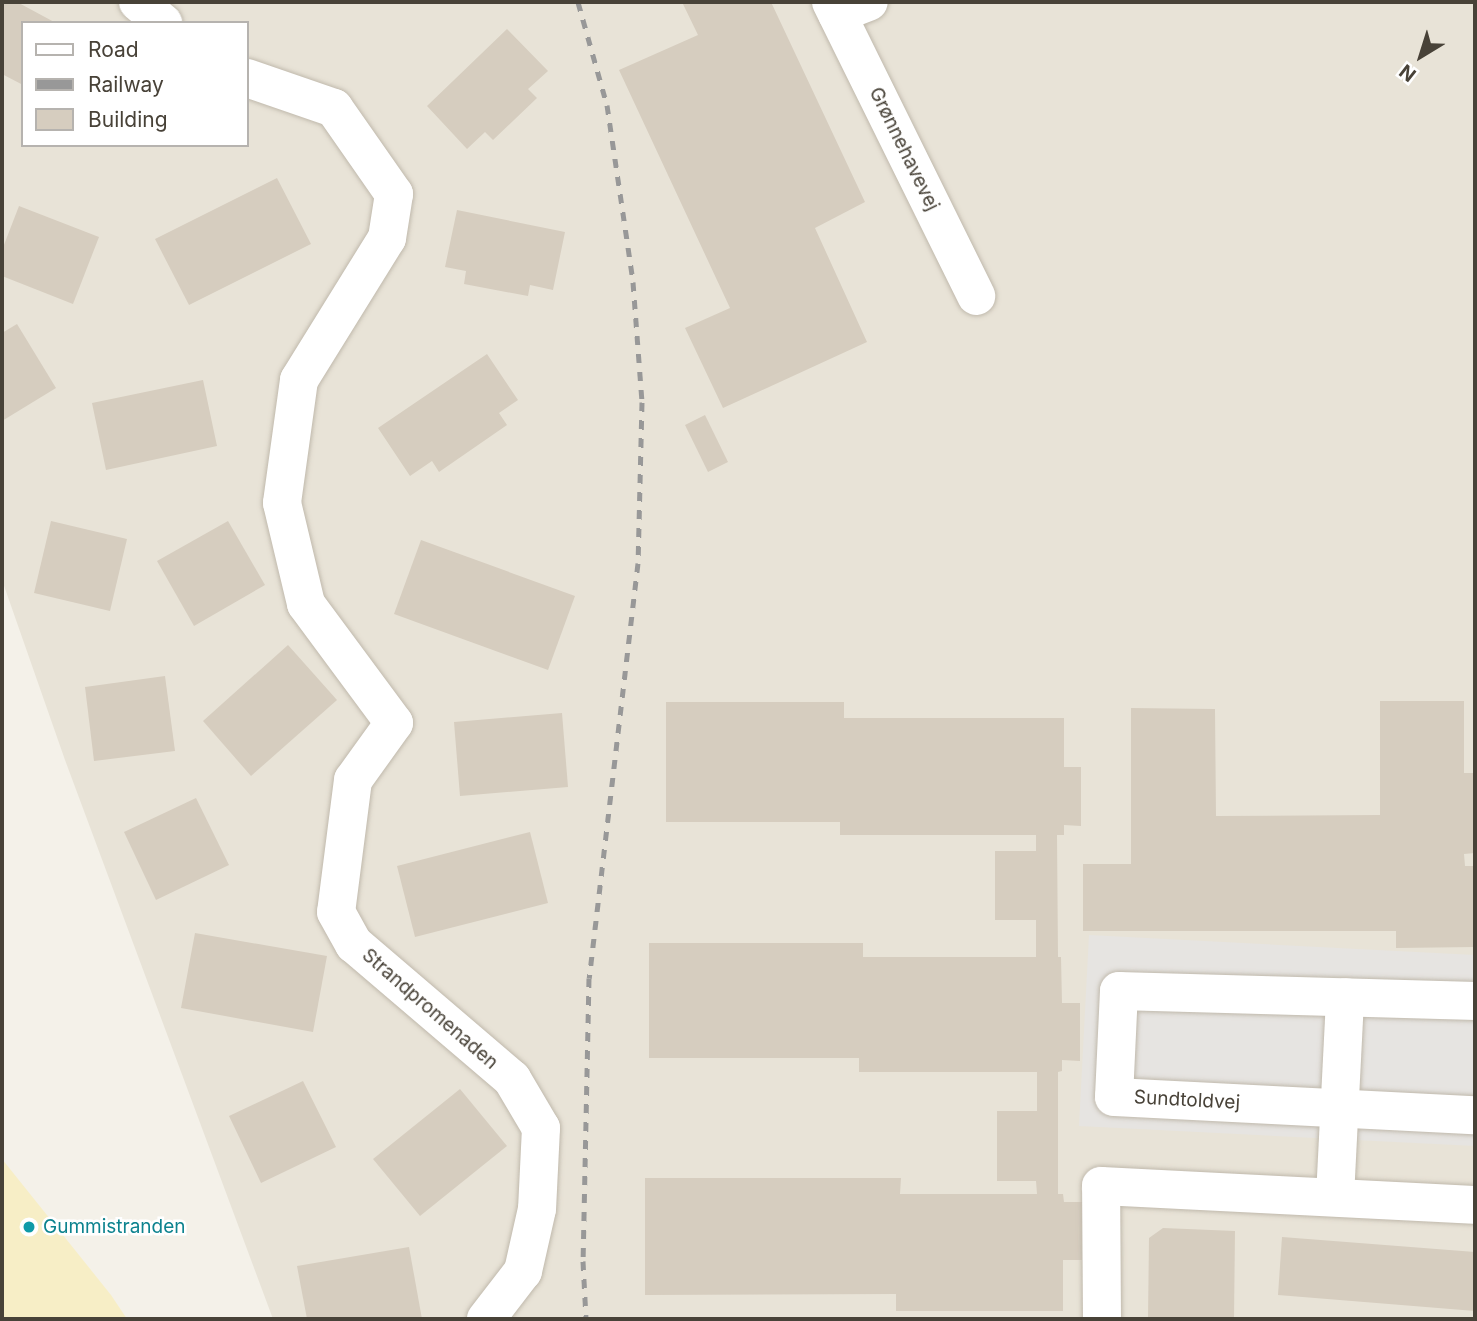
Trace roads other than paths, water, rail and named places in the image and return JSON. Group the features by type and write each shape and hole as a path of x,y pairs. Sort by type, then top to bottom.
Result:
{"street":[{"path":"138,2 161,21"},
{"name":"Grønnehavevej","path":"846,6 976,296"},
{"name":"Strandpromenaden","path":"248,78 334,107 394,194 387,238 299,380 282,503 306,604 394,723 353,780 336,912 354,944 512,1079 541,1128 537,1209 523,1271 486,1319"},
{"name":"Sundtoldvej","path":"1475,1001 1119,991 1114,1097 1475,1115"},
{"path":"1335,1197 1345,997"},
{"path":"1102,1319 1101,1185 1475,1205"}],"railway":[{"path":"578,2 607,105 633,282 642,402 638,563 589,978 583,1261 586,1319"}],"place":[{"name":"Gummistranden","path":"29,1227"}]}
